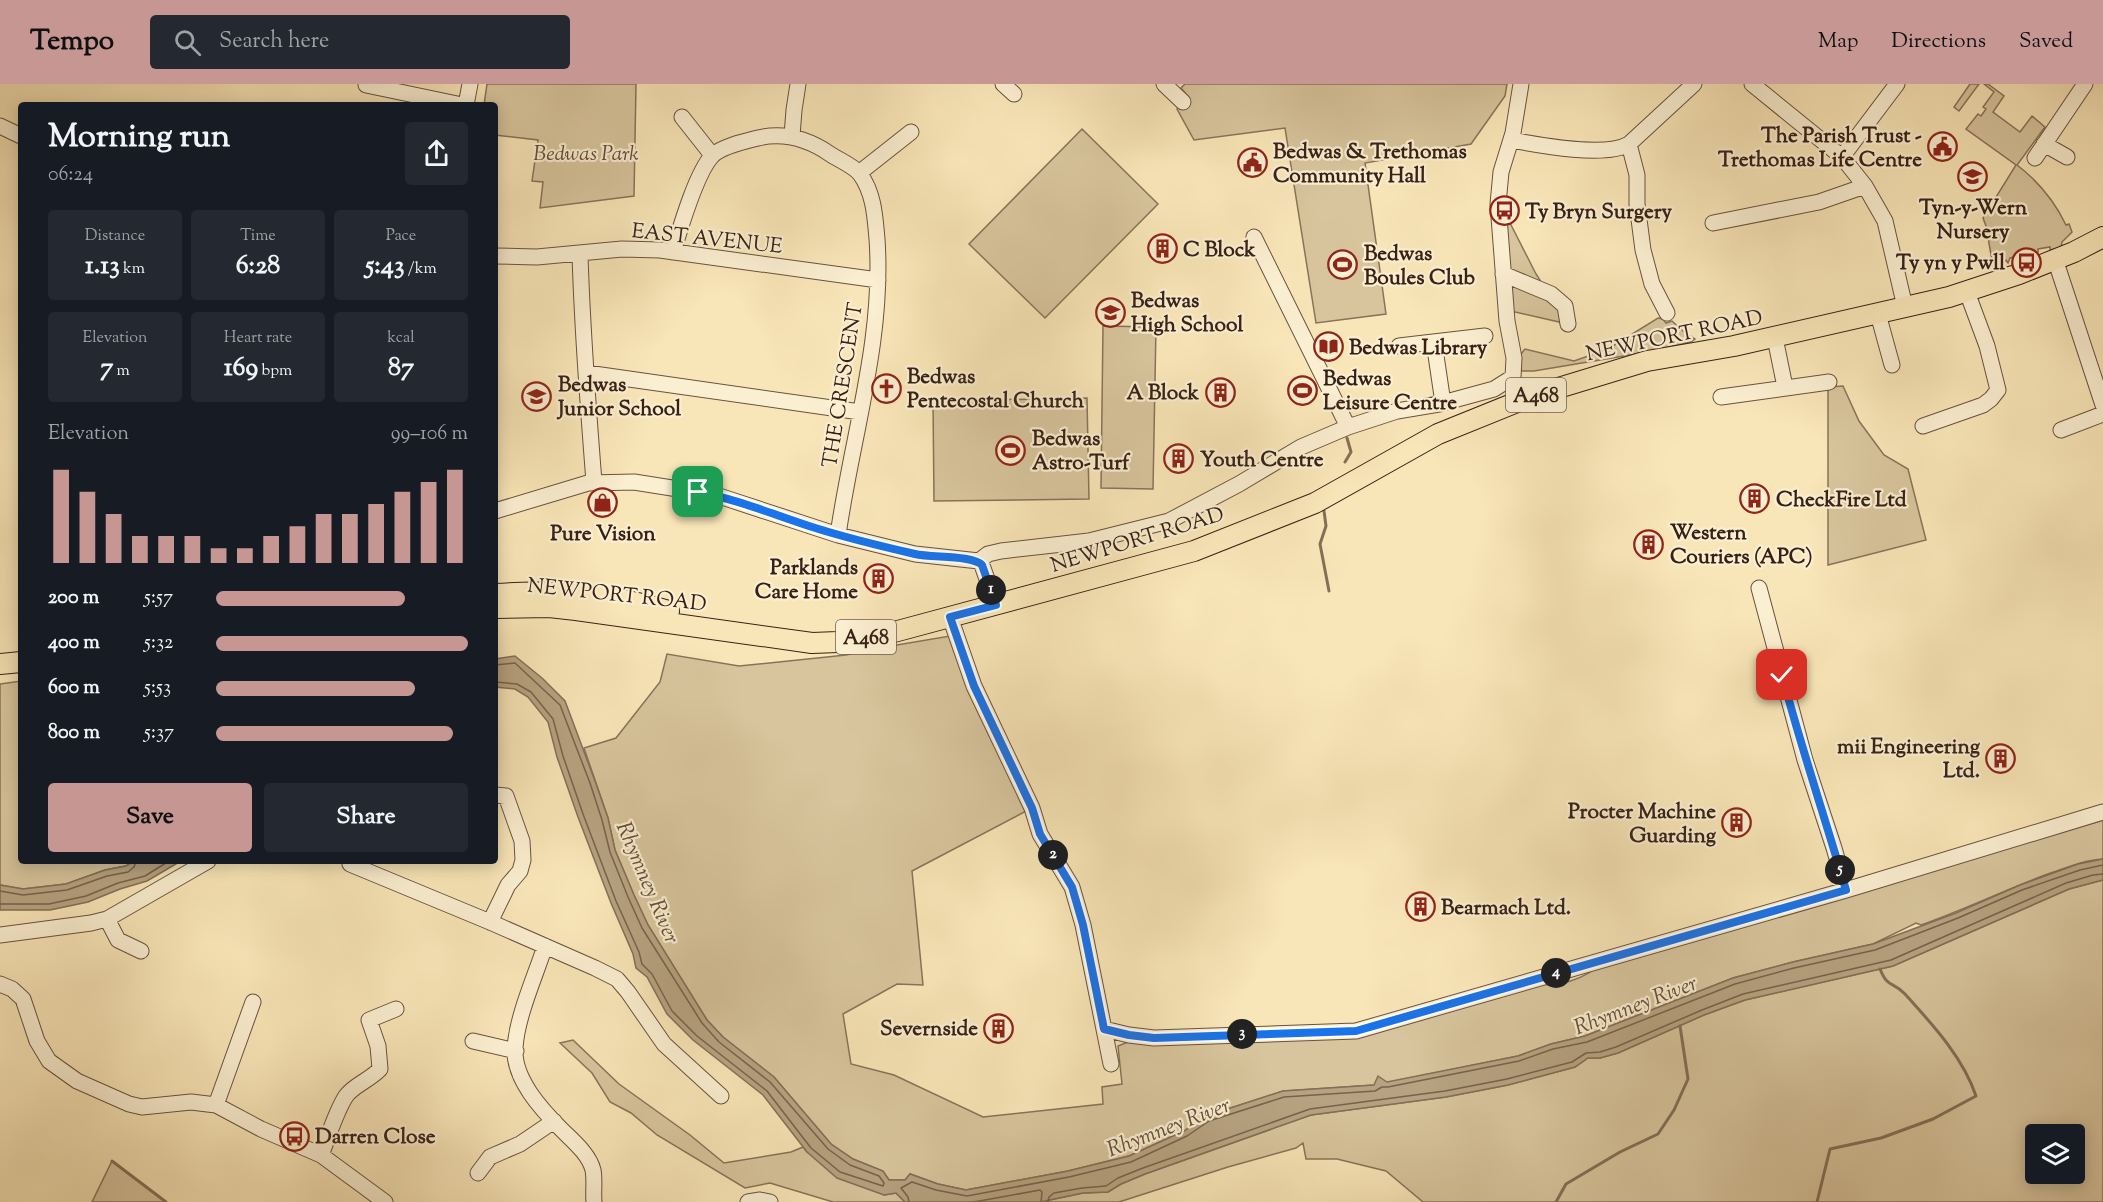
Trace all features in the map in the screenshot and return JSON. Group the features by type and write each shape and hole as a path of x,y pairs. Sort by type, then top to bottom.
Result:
{"main road":[{"name":"NEWPORT ROAD","path":"498,608 568,609 735,631 796,642 826,643 894,632 1194,552 1315,503 1438,434 1532,396 1647,361 1775,338 1929,303 1967,292 2055,259 2103,237"},
{"name":"NEWPORT ROAD","path":"498,594 554,594 617,600 666,610 735,631"},
{"path":"0,664 18,662"}],"street":[{"path":"465,102 470,84"},
{"path":"792,136 798,84"},
{"path":"1164,84 1183,102"},
{"path":"1521,84 1511,140 1502,172 1498,204 1503,274 1551,294 1565,306 1568,324"},
{"path":"1511,140 1585,150 1622,148 1694,84"},
{"path":"1752,84 1842,157 1865,186 1885,221 1905,307"},
{"path":"1842,157 1897,84"},
{"path":"2035,158 2085,84"},
{"path":"366,85 449,102"},
{"path":"682,117 712,155"},
{"path":"0,126 18,135"},
{"path":"673,252 701,174 712,155 740,143 771,135 792,136 823,149 859,173 910,132"},
{"path":"1629,144 1637,175 1637,204 1643,250 1652,284 1667,313"},
{"path":"2044,144 2067,158"},
{"name":"THE CRESCENT","path":"838,535 871,357 878,280 875,208 859,173"},
{"path":"1713,223 1819,202 1865,186"},
{"path":"1254,237 1348,427"},
{"name":"EAST AVENUE","path":"498,256 537,257 622,249 673,252 878,280"},
{"path":"580,253 582,321 594,482"},
{"path":"2055,259 2103,405"},
{"name":"NEWPORT ROAD","path":"498,510 594,482 634,482 716,495 838,535 927,557 964,558 979,561 988,554 1008,550 1089,541 1169,521 1239,484 1301,447 1348,427 1397,411 1443,403 1504,384 1513,377 1514,358 1507,321 1503,274"},
{"path":"1923,426 1983,405 1998,390 1987,345 1967,292"},
{"path":"1878,314 1892,365"},
{"path":"1400,346 1485,336"},
{"path":"1775,338 1785,387"},
{"path":"1434,342 1443,403"},
{"path":"587,373 860,412"},
{"path":"1721,397 1829,382"},
{"path":"2061,429 2103,414"},
{"path":"979,561 996,605"},
{"path":"1759,588 1805,760 1846,890"},
{"path":"950,617 974,686 1032,808 1040,834 1072,887 1083,925 1111,1065"},
{"path":"490,922 508,885 520,871 523,860 522,841 504,791"},
{"path":"1104,1029 1154,1038 1356,1031 1846,890 2103,813"},
{"path":"0,935 106,919 203,864"},
{"path":"350,864 546,946 617,979 664,1044 722,1096"},
{"path":"106,919 118,940 141,951"},
{"path":"546,946 522,1017 516,1051 517,1065 528,1089 580,1148 592,1169 594,1202"},
{"path":"0,984 17,992 23,999 44,1054 55,1067 89,1087 121,1101 142,1107 191,1102 216,1106 261,1129 321,1155 385,1202"},
{"path":"216,1106 253,1002"},
{"path":"321,1155 346,1097 356,1086 370,1079 380,1070 378,1046 369,1020 396,1009"},
{"path":"482,1038 516,1051"},
{"path":"478,1173 490,1157 520,1144 554,1121"},
{"path":"748,1202 760,1200 770,1202"}],"green space":[{"name":"Bedwas Park","path":"487,84 636,84 634,196 540,208 543,182 532,181 538,140 498,135 498,102 484,102"},
{"path":"1185,84 1507,84 1505,96 1471,144 1365,163 1386,314 1316,323 1285,128 1194,140 1177,109 1183,102 1190,99 1181,88"},
{"path":"1970,84 1979,84 1959,111 1954,107"},
{"path":"1984,84 1988,84 2004,96 1993,112 2020,132 2032,116 2045,127 2017,165 2045,192 2066,225 2069,224 2072,232 2062,242 2061,248 2038,249 2038,252 2010,258 2008,263 2006,260 1996,266 1997,269 1994,272 1983,218 2016,165 1966,129 1978,114 1981,116 1986,109 1983,107 1994,92"},
{"path":"1082,129 1158,204 1045,318 969,244"},
{"path":"1506,215 1536,274 1568,324 1506,310"},
{"path":"1658,318 1663,319 1666,323 1672,321 1695,339 1691,342 1636,354 1534,371 1522,371 1520,368 1519,359 1525,349 1574,361 1608,349"},
{"path":"1103,326 1156,327 1153,489 1101,488"},
{"path":"1843,386 1859,421 1884,455 1908,469 1926,540 1828,565 1828,387"},
{"name":"Bedwas Astro-Turf","path":"1087,398 1089,499 934,501 933,401"},
{"path":"956,635 1032,808 912,871 923,985 897,984 843,1014 851,1064 894,1075 983,1117 1103,1104 1102,1087 1122,1084 1118,1046 1128,1042 1350,1035 1537,983 1553,985 1570,981 1587,974 1600,964 2103,818 2103,859 2081,863 2045,875 1921,925 1916,923 1873,944 1733,978 1585,1036 1551,1044 1518,1056 1375,1085 1283,1091 1206,1116 1184,1131 1129,1156 1068,1171 966,1190 938,1184 910,1174 905,1180 889,1180 883,1171 853,1159 831,1144 774,1077 723,1037 707,1020 648,925 634,895 615,850 608,818 584,748 616,738 660,682 667,654 739,666 846,655"},
{"path":"18,681 18,864 129,864 66,884 23,889 0,885 0,684"},
{"path":"2103,880 2103,1202 1423,1202 1386,1171 1337,1159 1306,1159 1303,1143 1296,1148 1119,1202 1040,1202 1083,1193 1108,1192 1145,1174 1311,1115 1446,1097 1508,1085 1575,1067 1588,1058 1600,1058 1618,1053 1704,1015 1745,1000 1893,966 2069,889"},
{"path":"573,1040 619,1084 690,1135 724,1163 791,1152 803,1147 807,1152 884,1195 896,1193 905,1202 833,1202 770,1183 745,1188 657,1135 631,1113 610,1102 592,1073 560,1043"},
{"path":"112,1161 166,1202 92,1202"}],"water":[{"path":"515,656 565,701 608,818 615,850 634,895 648,925 707,1020 723,1037 774,1077 831,1144 853,1159 883,1171 889,1180 905,1180 910,1174 938,1184 966,1190 1068,1171 1129,1156 1184,1131 1206,1116 1283,1091 1374,1085 1378,1076 1387,1082 1518,1056 1551,1044 1585,1036 1733,978 1873,944 2078,864 2103,859 2103,880 2069,889 1893,966 1745,1000 1704,1015 1618,1053 1600,1058 1588,1058 1575,1067 1508,1085 1446,1097 1311,1115 1145,1174 1108,1192 1083,1193 1040,1202 905,1202 896,1193 884,1195 837,1178 807,1152 763,1095 693,1040 667,1014 647,977 636,968 633,954 578,817 557,757 548,722 528,697 515,689 498,687 498,659"},
{"path":"129,864 176,864 147,881 88,902 50,910 0,910 0,885 23,889 66,884 105,870"}],"waterway":[{"path":"1345,462 1351,452 1347,438"},
{"path":"1324,511 1326,526 1320,544 1329,591"},
{"path":"1817,1202 1830,1149 1881,1138 1933,1119 1976,1096 1963,1068 1946,1042 1905,994 1886,980 1880,969"},
{"path":"1556,1202 1566,1184 1620,1152 1658,1134 1674,1110 1688,1079 1680,1026"},
{"path":"112,1161 166,1202"}],"place":[{"name":"The Parish Trust - Trethomas Life Centre","path":"1943,147"},
{"name":"Bedwas & Trethomas Community Hall","path":"1252,163"},
{"name":"Tyn-y-Wern Nursery","path":"1973,176"},
{"name":"Ty Bryn Surgery","path":"1504,211"},
{"name":"C Block","path":"1162,249"},
{"name":"Ty yn y Pwll","path":"2026,262"},
{"name":"Bedwas Boules Club","path":"1343,265"},
{"name":"Bedwas High School","path":"1110,312"},
{"name":"Bedwas Library","path":"1328,347"},
{"name":"Bedwas Pentecostal Church","path":"886,388"},
{"name":"Bedwas Leisure Centre","path":"1302,390"},
{"name":"A Block","path":"1220,392"},
{"name":"Bedwas Junior School","path":"537,396"},
{"name":"Bedwas Astro-Turf","path":"1011,450"},
{"name":"Youth Centre","path":"1179,459"},
{"name":"CheckFire Ltd","path":"1755,499"},
{"name":"Pure Vision","path":"603,502"},
{"name":"Western Couriers (APC)","path":"1649,544"},
{"name":"Parklands Care Home","path":"879,579"},
{"name":"mii Engineering Ltd.","path":"2001,758"},
{"name":"Procter Machine Guarding","path":"1737,823"},
{"name":"Bearmach Ltd.","path":"1420,907"},
{"name":"Severnside","path":"999,1028"},
{"name":"Darren Close","path":"294,1136"}],"route":[{"path":"698,492 744,503 838,535 927,557 964,558 979,561 996,605 950,617 968,672 1032,808 1040,834 1072,887 1083,925 1104,1029 1129,1035 1154,1038 1356,1031 1846,890 1805,760 1782,675"}],"water label":[{"name":"Rhymney River","path":"649,882"},
{"name":"Rhymney River","path":"1635,1004"},
{"name":"Rhymney River","path":"1168,1126"}]}
